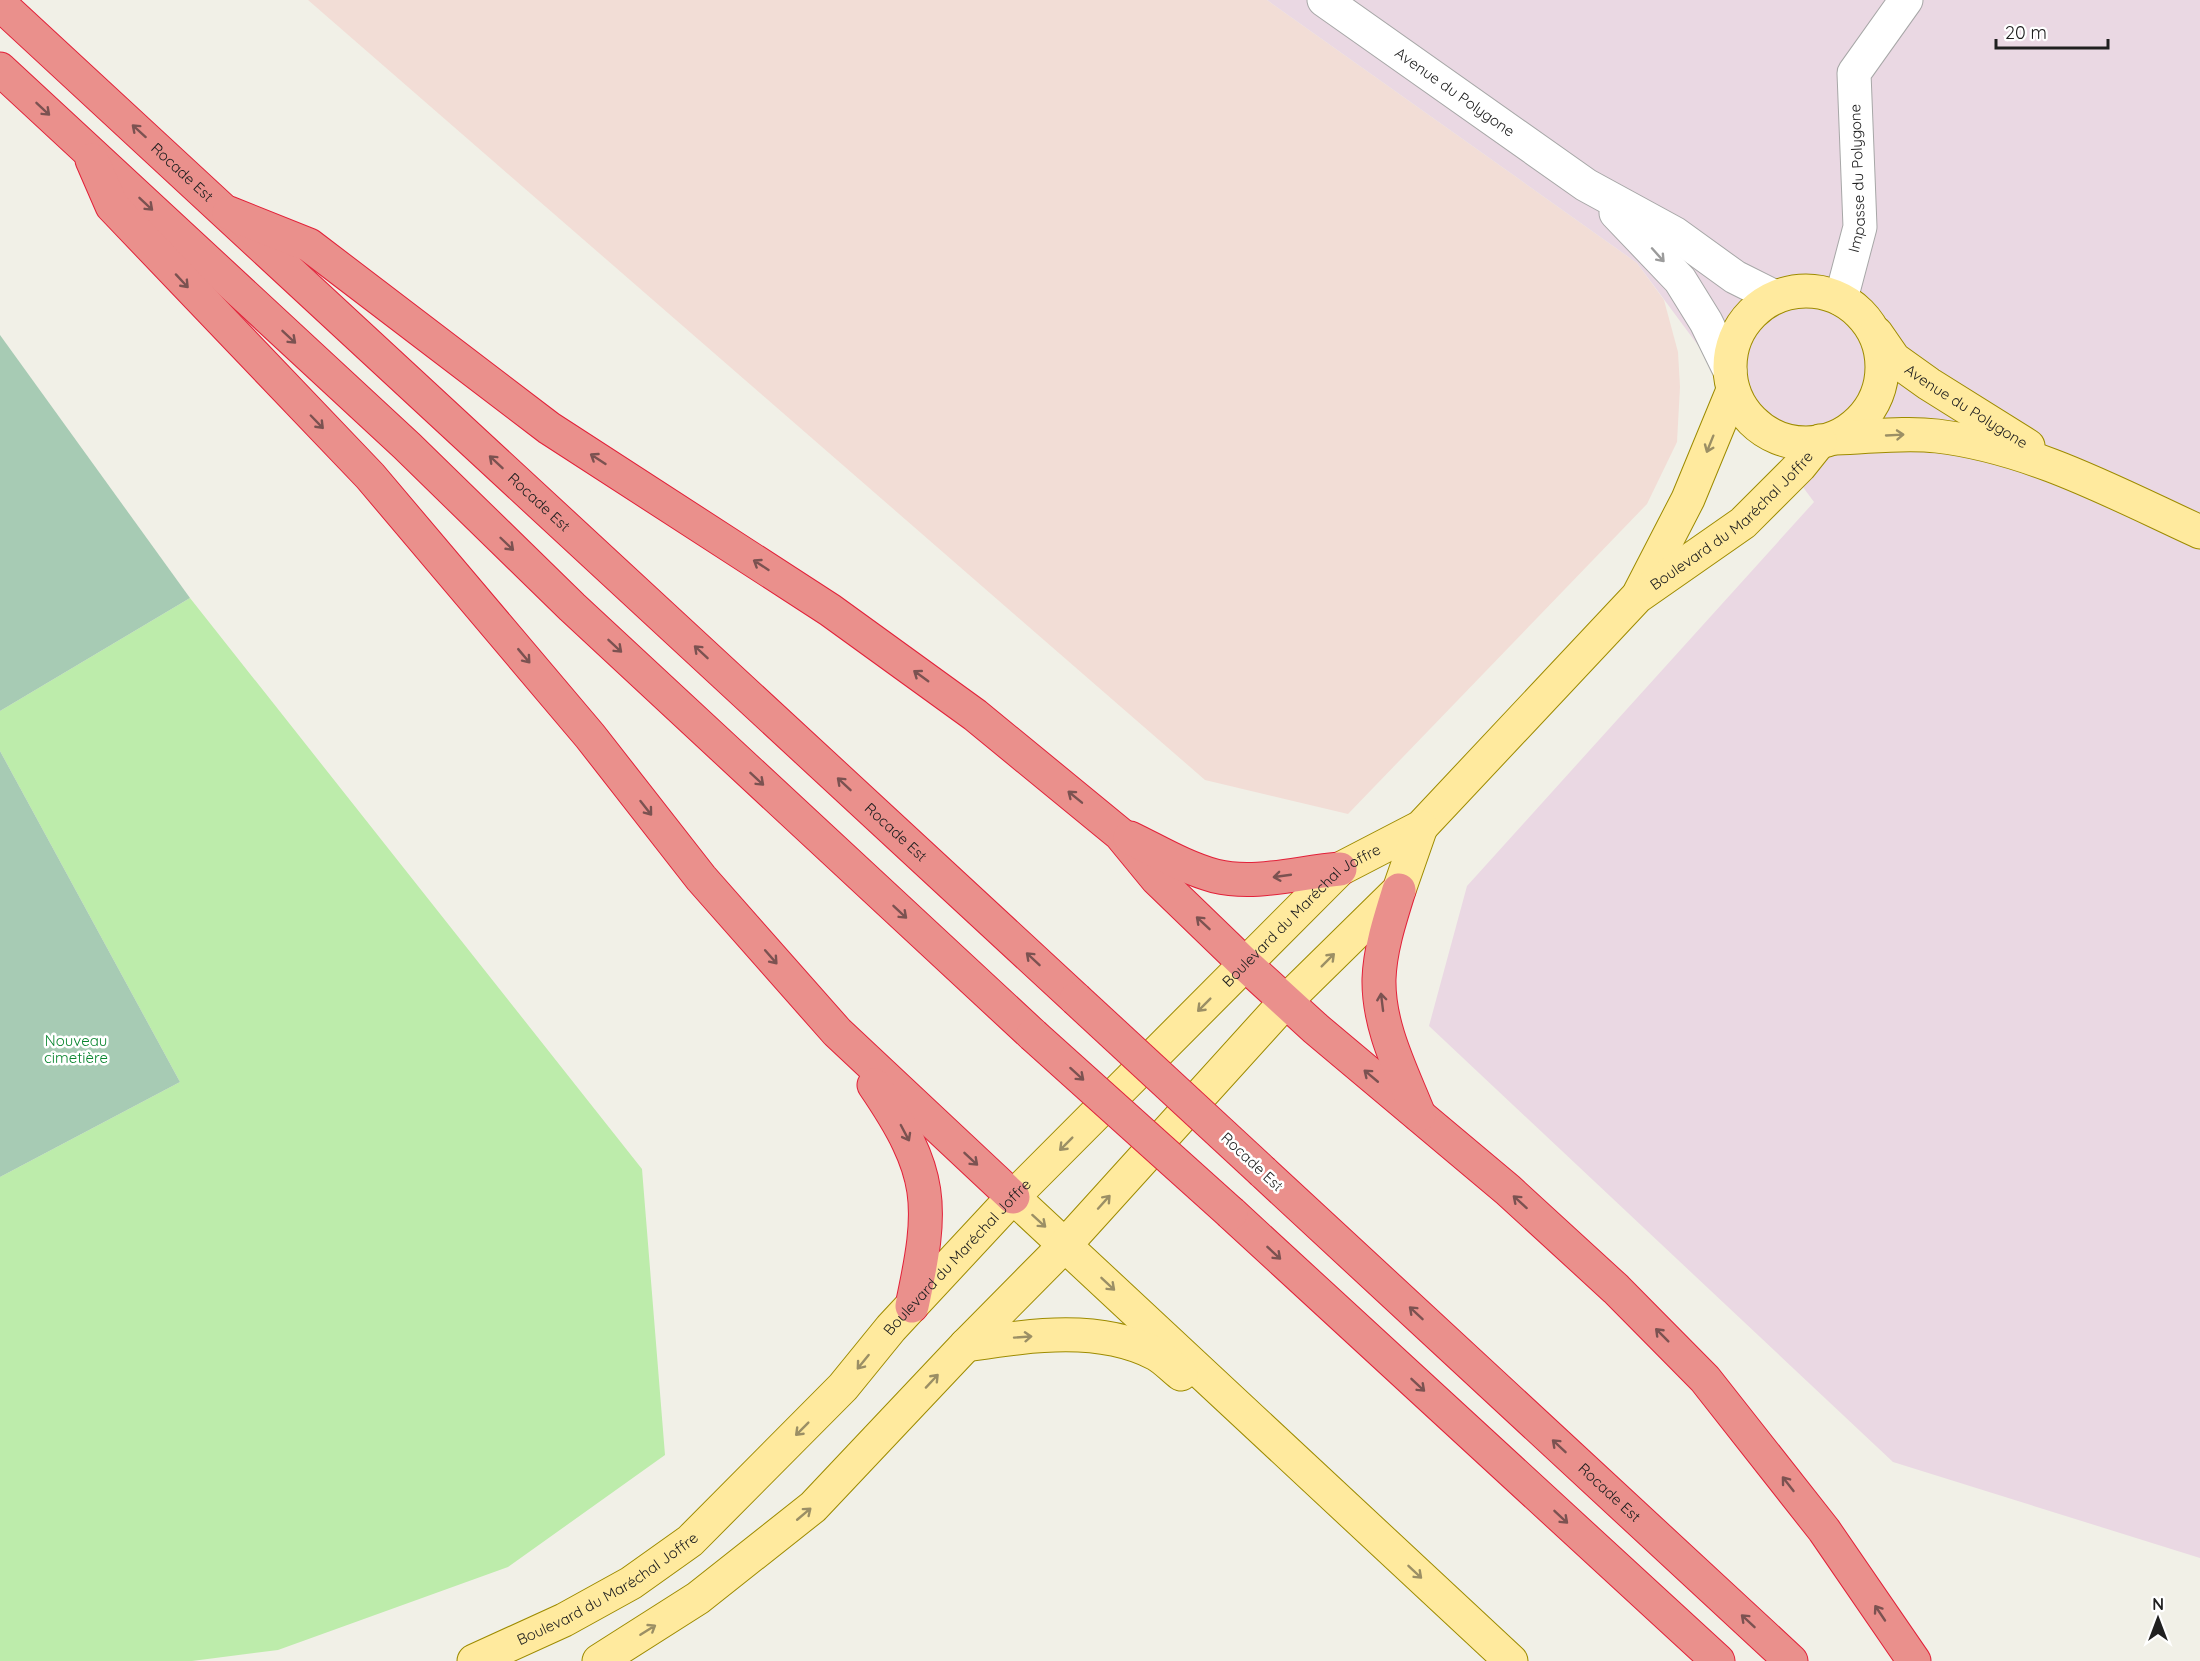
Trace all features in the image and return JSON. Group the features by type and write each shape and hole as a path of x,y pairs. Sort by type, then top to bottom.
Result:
{"highway":[{"name":"Rocade Est","path":"0,4 229,213 1791,1661"},
{"path":"0,69 398,438 572,607 1033,1035 1231,1213 1718,1661"},
{"path":"88,150 112,206 370,476 590,736 701,878 837,1032 1013,1197"},
{"path":"229,213 309,245 549,428 831,610 975,716 1120,834 1157,879 1245,964 1420,1117 1508,1190 1616,1289 1705,1379 1824,1530 1914,1661"},
{"path":"1120,834 1215,876 1244,879 1276,878 1340,869"},
{"path":"1399,890 1386,935 1379,980 1385,1028 1420,1117"},
{"path":"837,1032 897,1118 922,1173 927,1210 922,1257 912,1306"}],"main road":[{"path":"1820,291 1841,299 1863,315 1875,333 1883,361 1881,387 1870,410 1856,426 1828,439 1806,444 1782,440 1761,429 1745,412 1732,381 1734,341 1744,322 1754,310 1775,297 1792,292 1820,291"},
{"name":"Avenue du Polygone","path":"1875,333 1894,359 1929,384 2068,471"},
{"name":"Boulevard du Maréchal Joffre","path":"1637,597 1688,499 1732,381"},
{"name":"Avenue du Polygone","path":"1828,439 1908,434 1937,436 1993,446 2068,471 2200,532"},
{"name":"Boulevard du Maréchal Joffre","path":"474,1661 500,1652 593,1605 630,1583 690,1541 843,1387 912,1306 1013,1197 1340,869 1421,827 1637,597 1743,523 1828,439"},
{"name":"Boulevard du Maréchal Joffre","path":"599,1661 698,1598 813,1507 966,1345 1065,1245 1286,1001 1399,890 1421,827"},
{"path":"1013,1197 1511,1661"},
{"path":"966,1345 1019,1337 1092,1336 1119,1339 1157,1354 1373,1532"}],"street":[{"name":"Avenue du Polygone","path":"1324,0 1586,185 1674,233 1735,277 1775,297"},
{"name":"Impasse du Polygone","path":"1841,299 1860,227 1854,73 1906,0"},
{"name":"Avenue du Polygone","path":"1586,185 1680,280 1706,322 1732,381"}],"shaded area":[{"path":"308,0 1267,0 1637,263 1664,300 1678,352 1680,387 1677,442 1647,504 1348,814 1205,780"},
{"path":"1267,0 2200,0 2200,1558 1893,1462 1429,1026 1467,886 1814,502 1637,263"}],"green space":[{"path":"0,335 190,598 0,711"},
{"path":"190,598 642,1169 665,1455 508,1567 278,1650 192,1661 0,1661 0,1177 180,1082 0,751 0,711"},
{"name":"Nouveau cimetière","path":"0,751 180,1082 0,1177"}]}
